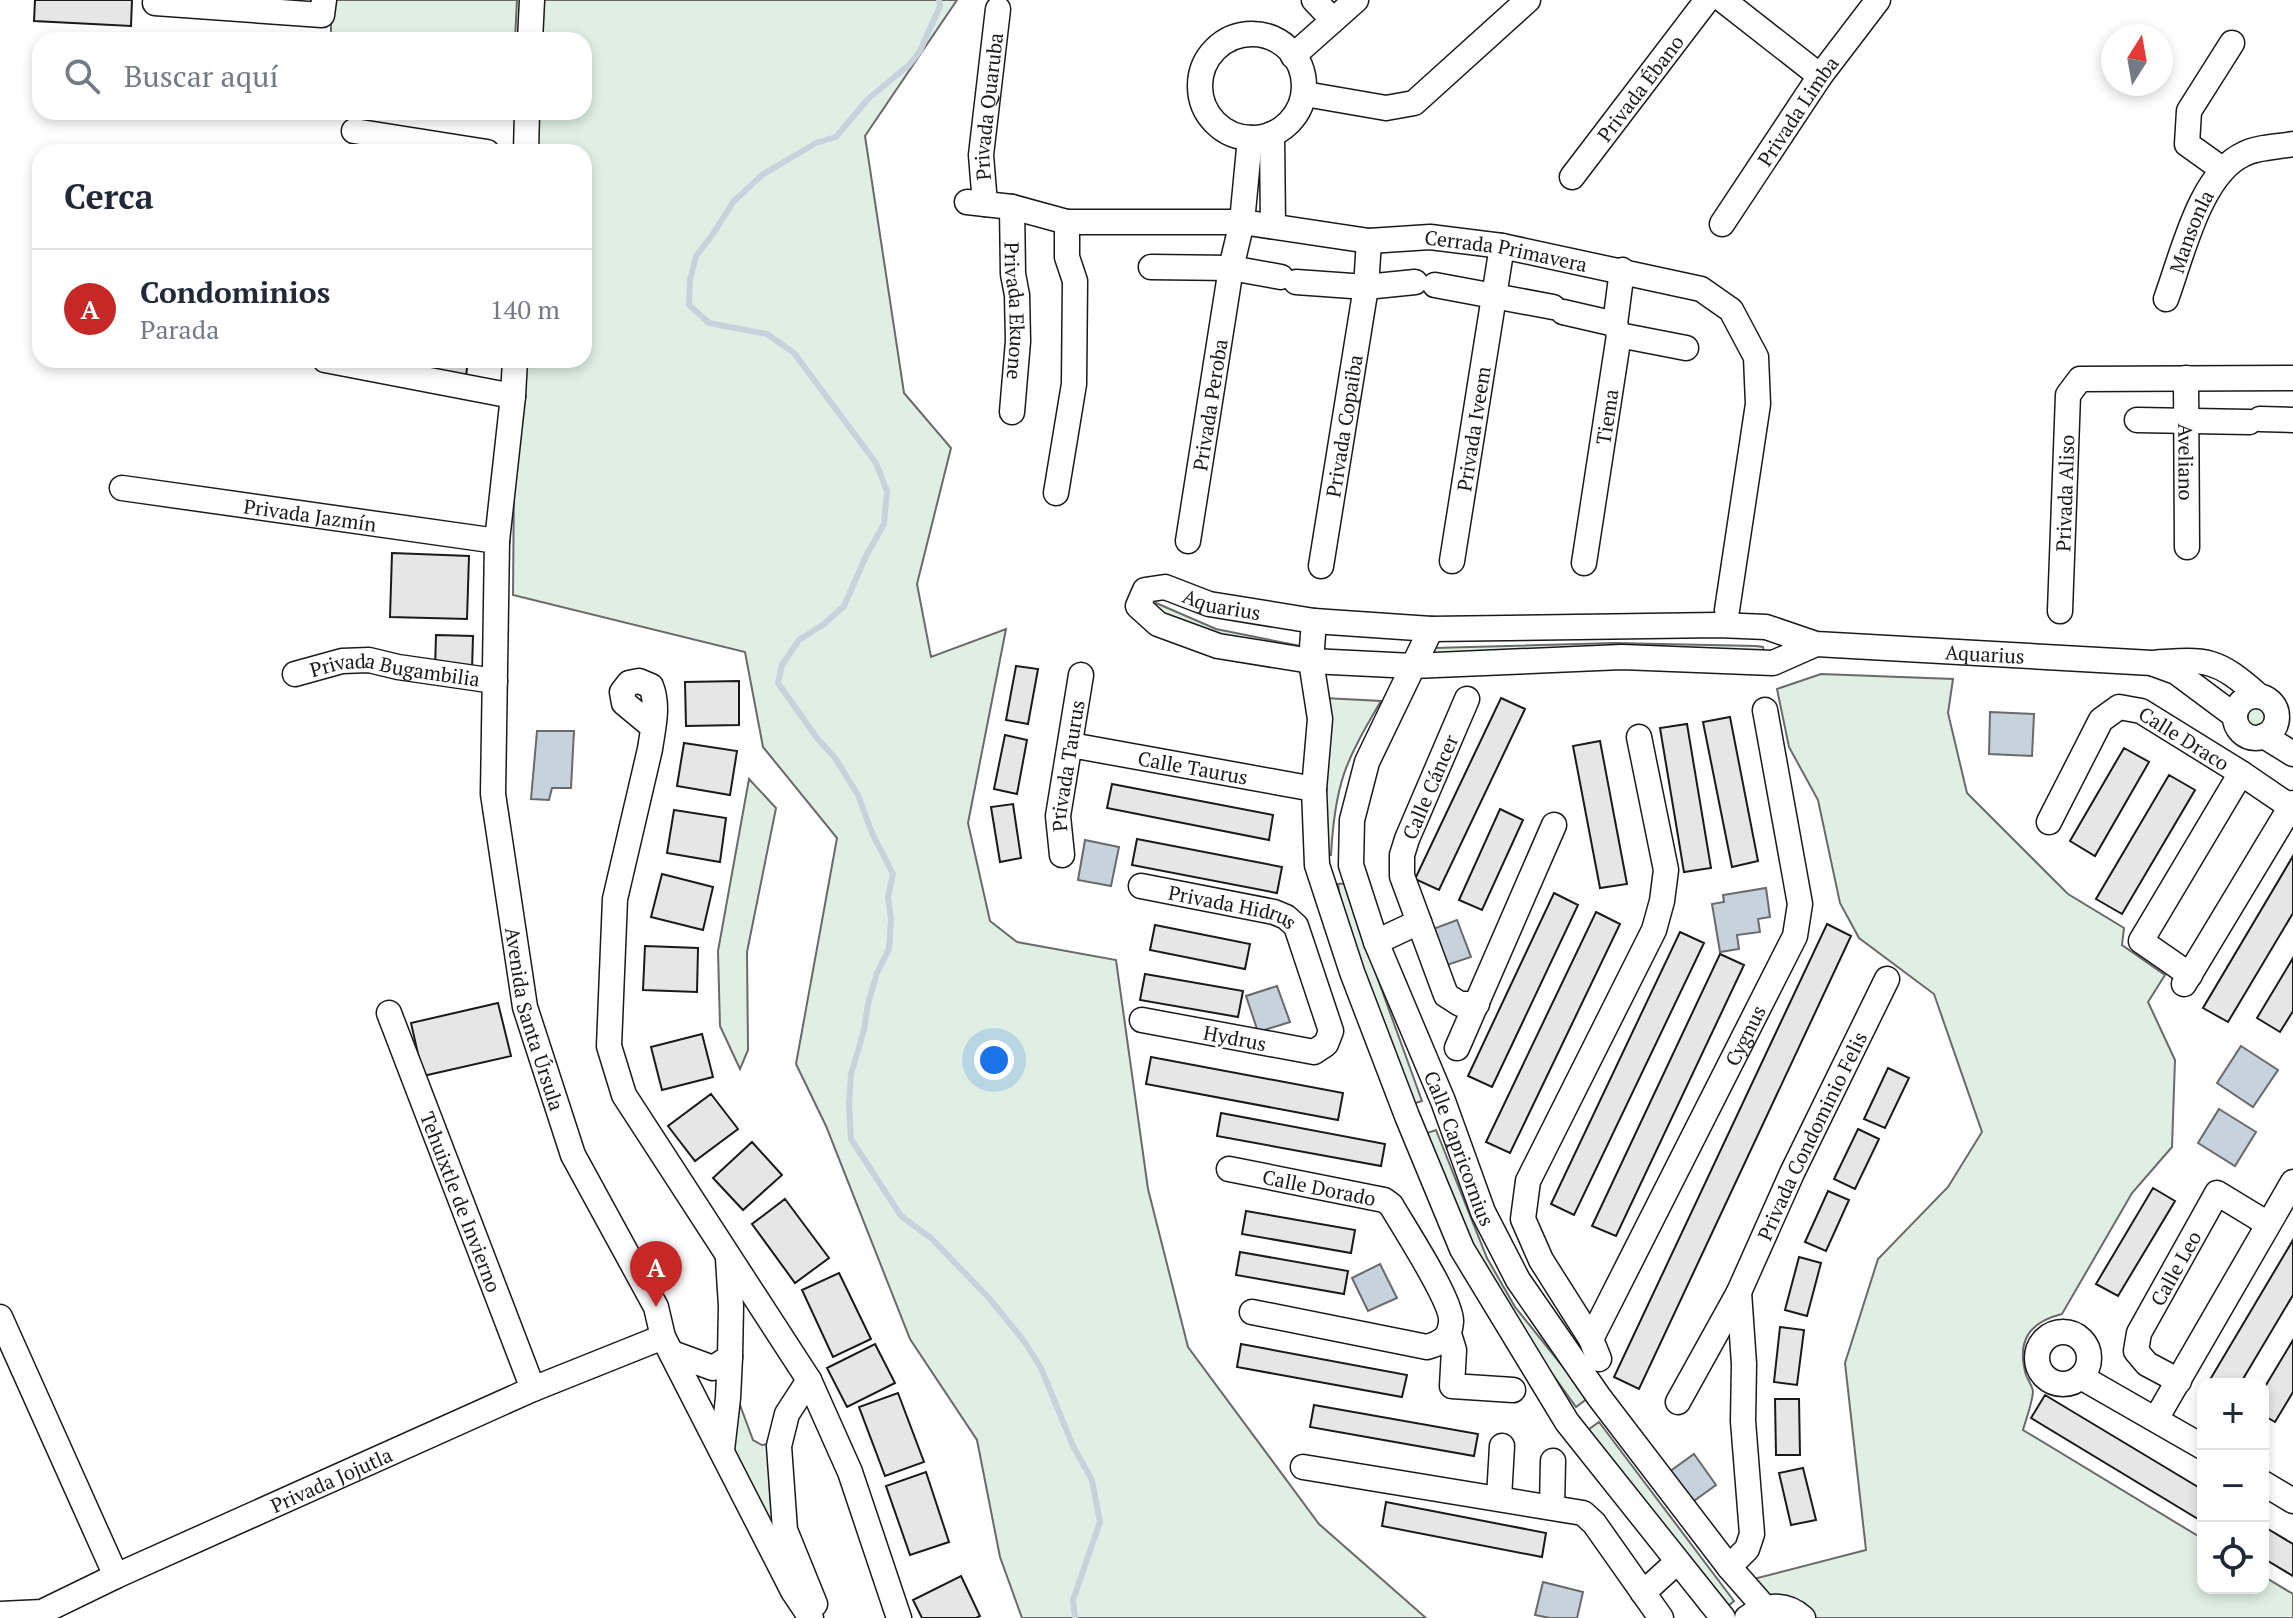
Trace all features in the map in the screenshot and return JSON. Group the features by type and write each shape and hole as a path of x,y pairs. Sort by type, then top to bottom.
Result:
{"street":[{"path":"155,3 322,15 324,0"},
{"path":"530,32 532,0"},
{"path":"1287,50 1325,7 1356,0"},
{"path":"1305,94 1386,108 1414,103 1528,0"},
{"name":"Privada Ébano","path":"1572,177 1707,0"},
{"path":"1723,0 1820,76"},
{"name":"Privada Limba","path":"1722,224 1820,76 1878,0"},
{"name":"Privada Quaruba","path":"976,203 998,9"},
{"path":"1238,36 1261,36 1287,50 1300,66 1305,94 1299,110 1285,128 1242,138 1221,129 1206,113 1199,91 1202,69 1214,50 1238,36"},
{"path":"2232,43 2189,111 2187,144 2222,169 2245,153 2293,144"},
{"path":"526,144 527,120"},
{"path":"354,131 436,144"},
{"path":"1261,136 1273,226"},
{"name":"Privada Peroba","path":"1188,541 1231,268 1261,136"},
{"name":"Mansonla","path":"2166,299 2207,189 2222,169"},
{"name":"Cerrada Primavera","path":"976,203 1012,207 1067,222 1242,222 1369,241 1430,237 1502,246 1701,289 1731,310 1756,357 1758,404 1727,610"},
{"name":"Privada Ekuone","path":"1012,207 1018,341 1012,412"},
{"path":"1056,493 1074,384 1075,281 1067,257 1067,222"},
{"name":"Privada Copaiba","path":"1321,566 1366,287 1369,241"},
{"name":"Privada Iveem","path":"1452,561 1502,246"},
{"path":"1151,267 1231,268 1288,280 1366,287 1425,284 1558,309 1686,348"},
{"name":"Tiema","path":"1584,563 1617,329 1622,270"},
{"path":"367,368 513,396"},
{"name":"Avenida Santa Úrsula","path":"515,368 497,541 493,794 525,1007 573,1155 656,1307 667,1345 793,1591 811,1618"},
{"path":"2186,378 2293,378"},
{"name":"Privada Aliso","path":"2060,611 2068,395 2080,379 2186,378"},
{"name":"Aveliano","path":"2186,378 2187,547"},
{"path":"2137,420 2293,420"},
{"name":"Privada Jazmín","path":"122,488 497,541"},
{"name":"Aquarius","path":"1816,644 1773,663 1622,657 1413,666 1311,661 1218,646 1158,624 1138,606 1145,590 1165,587 1209,604 1314,621 1431,629 1766,627 1816,644 2152,663 2191,660 2212,663 2231,671 2259,696 2271,702 2276,714 2274,727 2257,738 2244,734 2235,716 2176,672 2152,663"},
{"name":"Calle Capricornius","path":"1314,621 1311,661 1320,719 1314,789 1317,865 1352,972 1407,1116 1462,1249 1567,1422 1723,1618"},
{"name":"Calle Capricornius","path":"1431,629 1367,762 1352,820 1351,865 1376,942 1443,1101 1483,1212 1518,1280 1599,1397 1729,1567 1756,1613"},
{"name":"Privada Bugambilia","path":"295,674 342,661 369,660 495,681"},
{"name":"Privada Taurus","path":"1062,855 1058,816 1081,675"},
{"path":"2235,716 2236,709 2246,699 2259,696"},
{"name":"Calle Cáncer","path":"1467,699 1407,839 1402,855 1402,876 1446,995 1460,1004 1477,1004"},
{"name":"Calle Draco","path":"2049,822 2101,720 2119,707 2141,711 2241,773 2292,805 2187,980 2141,941 2241,773"},
{"name":"Cygnus","path":"1639,737 1666,870 1662,901 1654,930 1528,1181 1523,1219 1541,1260 1595,1349 1795,936 1800,904 1765,710"},
{"path":"653,727 615,899 609,1046 624,1095 809,1380 850,1472 899,1618"},
{"name":"Aquarius","path":"2264,736 2293,754"},
{"name":"Calle Taurus","path":"1071,745 1314,789"},
{"path":"1457,1048 1554,825"},
{"path":"1317,865 1343,860 1351,865"},
{"name":"Privada Hidrus","path":"1141,886 1286,917 1296,926 1331,1031 1326,1044"},
{"path":"1376,942 1419,922"},
{"path":"1314,981 1352,972"},
{"name":"Privada Condominio Felis","path":"1678,1402 1739,1292 1792,1173 1887,979"},
{"name":"Tehuixtle de Invierno","path":"389,1013 533,1389"},
{"name":"Hydrus","path":"1142,1020 1314,1052 1326,1044"},
{"path":"1407,1116 1443,1101"},
{"name":"Calle Dorado","path":"1229,1169 1384,1200 1391,1205 1450,1309 1452,1321 1449,1334 1454,1350 1452,1386 1513,1390"},
{"path":"2156,1419 2293,1182"},
{"name":"Calle Leo","path":"2179,1381 2147,1364 2136,1351 2139,1333 2217,1193 2268,1224"},
{"path":"1423,1261 1462,1249"},
{"path":"722,1450 730,1357 731,1306 727,1255"},
{"path":"1518,1280 1541,1260"},
{"name":"Privada Condominio Felis","path":"1729,1567 1747,1549 1752,1534 1743,1421 1744,1364 1739,1292"},
{"path":"1252,1312 1427,1347 1441,1343 1449,1334"},
{"path":"0,1317 116,1576"},
{"path":"667,1345 713,1368 730,1357"},
{"name":"Privada Jojutla","path":"0,1614 42,1612 533,1389 667,1345"},
{"path":"2081,1377 2197,1443"},
{"path":"809,1380 787,1414 779,1446 785,1530 819,1618"},
{"path":"1567,1422 1582,1415 1599,1397"},
{"path":"1499,1498 1502,1446"},
{"path":"1552,1506 1553,1461"},
{"path":"1303,1467 1583,1513 1594,1523 1661,1618"},
{"path":"2269,1487 2293,1501"},
{"path":"1643,1593 1677,1562"},
{"path":"1756,1613 1781,1607 1791,1609 1803,1618"}],"green space":[{"path":"336,0 517,0 515,32 331,32 331,15"},
{"path":"526,0 957,0 865,136 904,393 951,448 917,584 931,657 1006,629 968,823 990,921 1017,942 1116,960 1148,1189 1188,1347 1319,1524 1426,1618 1022,1618 1000,1557 977,1440 910,1339 826,1126 796,1064 837,838 763,747 745,652 513,595 515,368 592,368 592,144 525,144 526,120 592,120 592,32 526,32"},
{"path":"1156,603 1216,629 1300,646 1302,649 1210,638 1154,612 1152,607"},
{"path":"1614,643 1756,646 1763,647 1764,652 1430,660 1434,648"},
{"path":"1821,674 1953,679 1948,713 1967,793 2068,894 2124,928 2122,945 2165,975 2148,1002 2175,1060 2172,1147 2132,1193 2062,1314 2041,1322 2028,1334 2023,1363 2033,1392 2023,1430 2197,1535 2197,1594 2269,1594 2269,1580 2293,1594 2293,1618 1801,1618 1742,1582 1866,1550 1845,1363 1878,1259 1948,1187 1982,1132 1934,994 1859,938 1840,903 1818,800 1789,747 1777,689"},
{"path":"1324,698 1381,701 1344,774 1335,809 1331,855 1318,855"},
{"path":"2256,703 2266,707 2270,717 2266,727 2256,731 2246,727 2242,717 2246,707"},
{"path":"749,779 776,808 747,952 748,1050 740,1069 720,1026 718,951"},
{"path":"1350,883 1354,913 1422,1101 1409,1105 1342,913 1338,884"},
{"path":"1436,1130 1487,1258 1515,1307 1588,1398 1576,1407 1491,1289 1424,1134"},
{"path":"740,1405 753,1440 762,1445 769,1444 770,1497 778,1540 731,1447"},
{"path":"1599,1422 1734,1601 1723,1610 1588,1430"}],"shaded area":[{"path":"1990,712 2034,714 2032,756 1989,754"},
{"path":"537,731 574,731 571,788 552,788 549,800 531,799"},
{"path":"1085,840 1119,847 1111,886 1078,880"},
{"path":"1766,888 1770,917 1758,919 1760,932 1737,935 1739,949 1720,952 1712,904 1724,902 1723,895"},
{"path":"1457,920 1471,957 1438,968 1425,932"},
{"path":"1277,986 1290,1022 1258,1032 1246,996"},
{"path":"2241,1046 2278,1070 2253,1107 2217,1083"},
{"path":"2219,1109 2256,1132 2235,1166 2198,1143"},
{"path":"1380,1264 1397,1298 1368,1311 1352,1278"},
{"path":"1694,1454 1716,1485 1691,1503 1669,1472"},
{"path":"1543,1582 1583,1592 1577,1618 1535,1615"}],"building":[{"path":"35,0 132,0 131,26 34,21"},
{"path":"419,368 467,368 465,384 419,373"},
{"path":"392,553 469,556 467,619 390,617"},
{"path":"436,635 473,636 472,670 435,669"},
{"path":"1016,666 1038,669 1028,724 1006,720"},
{"path":"739,681 739,725 686,726 685,682"},
{"path":"1501,698 1525,709 1439,890 1415,879"},
{"path":"1730,717 1758,861 1732,867 1703,722"},
{"path":"1687,724 1711,868 1684,872 1660,728"},
{"path":"1005,735 1027,740 1017,794 994,789"},
{"path":"1600,741 1627,884 1600,888 1573,746"},
{"path":"684,743 737,751 730,795 677,786"},
{"path":"2124,748 2149,762 2095,856 2070,841"},
{"path":"2169,775 2195,790 2122,914 2096,899"},
{"path":"1112,784 1273,815 1269,840 1107,808"},
{"path":"1013,804 1021,858 1000,862 991,807"},
{"path":"1500,809 1523,820 1482,910 1459,900"},
{"path":"674,810 726,818 720,862 667,853"},
{"path":"1137,839 1282,867 1277,893 1132,865"},
{"path":"2293,856 2293,913 2228,1022 2203,1008"},
{"path":"662,874 713,887 703,930 651,917"},
{"path":"1554,893 1578,905 1492,1087 1468,1076"},
{"path":"1596,912 1620,924 1510,1153 1486,1142"},
{"path":"1827,924 1851,936 1639,1389 1614,1377"},
{"path":"1155,925 1250,944 1245,969 1150,950"},
{"path":"1680,932 1704,943 1574,1215 1551,1204"},
{"path":"645,946 698,948 697,992 643,990"},
{"path":"1720,954 1744,965 1616,1236 1592,1226"},
{"path":"2293,958 2293,1011 2280,1032 2257,1018"},
{"path":"1145,974 1243,991 1238,1017 1140,1000"},
{"path":"498,1003 511,1056 423,1076 411,1023"},
{"path":"702,1034 713,1077 662,1090 651,1047"},
{"path":"1151,1057 1343,1093 1338,1120 1146,1084"},
{"path":"1888,1068 1909,1078 1885,1128 1864,1119"},
{"path":"711,1094 738,1129 695,1161 668,1126"},
{"path":"1221,1113 1385,1144 1381,1166 1217,1136"},
{"path":"1858,1129 1879,1139 1855,1189 1834,1179"},
{"path":"752,1142 782,1175 743,1210 713,1178"},
{"path":"2153,1188 2175,1201 2118,1296 2096,1284"},
{"path":"1828,1191 1849,1200 1826,1251 1805,1242"},
{"path":"785,1199 829,1258 795,1283 752,1224"},
{"path":"1246,1211 1355,1230 1351,1253 1242,1234"},
{"path":"2293,1240 2293,1295 2244,1378 2211,1378"},
{"path":"1240,1252 1348,1271 1344,1294 1236,1275"},
{"path":"1799,1257 1821,1263 1807,1316 1785,1310"},
{"path":"839,1273 871,1339 833,1357 802,1290"},
{"path":"1780,1327 1804,1330 1797,1385 1774,1382"},
{"path":"2293,1340 2293,1392 2275,1422 2269,1418 2269,1380"},
{"path":"875,1344 895,1383 847,1407 827,1368"},
{"path":"1241,1344 1407,1375 1402,1397 1237,1367"},
{"path":"898,1393 924,1462 885,1476 859,1407"},
{"path":"2045,1395 2197,1486 2197,1518 2031,1418"},
{"path":"1775,1399 1799,1399 1800,1455 1776,1455"},
{"path":"1314,1405 1478,1434 1474,1456 1310,1427"},
{"path":"1803,1468 1816,1520 1791,1525 1779,1473"},
{"path":"926,1472 949,1542 910,1555 886,1486"},
{"path":"1386,1502 1546,1533 1542,1557 1382,1526"},
{"path":"2269,1530 2293,1544 2293,1576 2269,1562"},
{"path":"961,1576 980,1616 922,1618 913,1600"}],"waterway":[{"path":"939,0 940,6 920,51 909,65 868,99 836,137 816,143 762,175 733,202 696,256 690,280 689,305 709,323 767,334 794,353 876,463 887,491 884,524 844,606 799,640 782,665 778,683 835,758 858,795 872,833 893,874 888,897 891,920 889,949 877,973 851,1074 851,1139 901,1216 931,1238 989,1298 1024,1341 1041,1368 1073,1446 1092,1480 1100,1522 1073,1600 1075,1618"}],"place":[{"name":"Condominios","path":"656,1307"}]}
